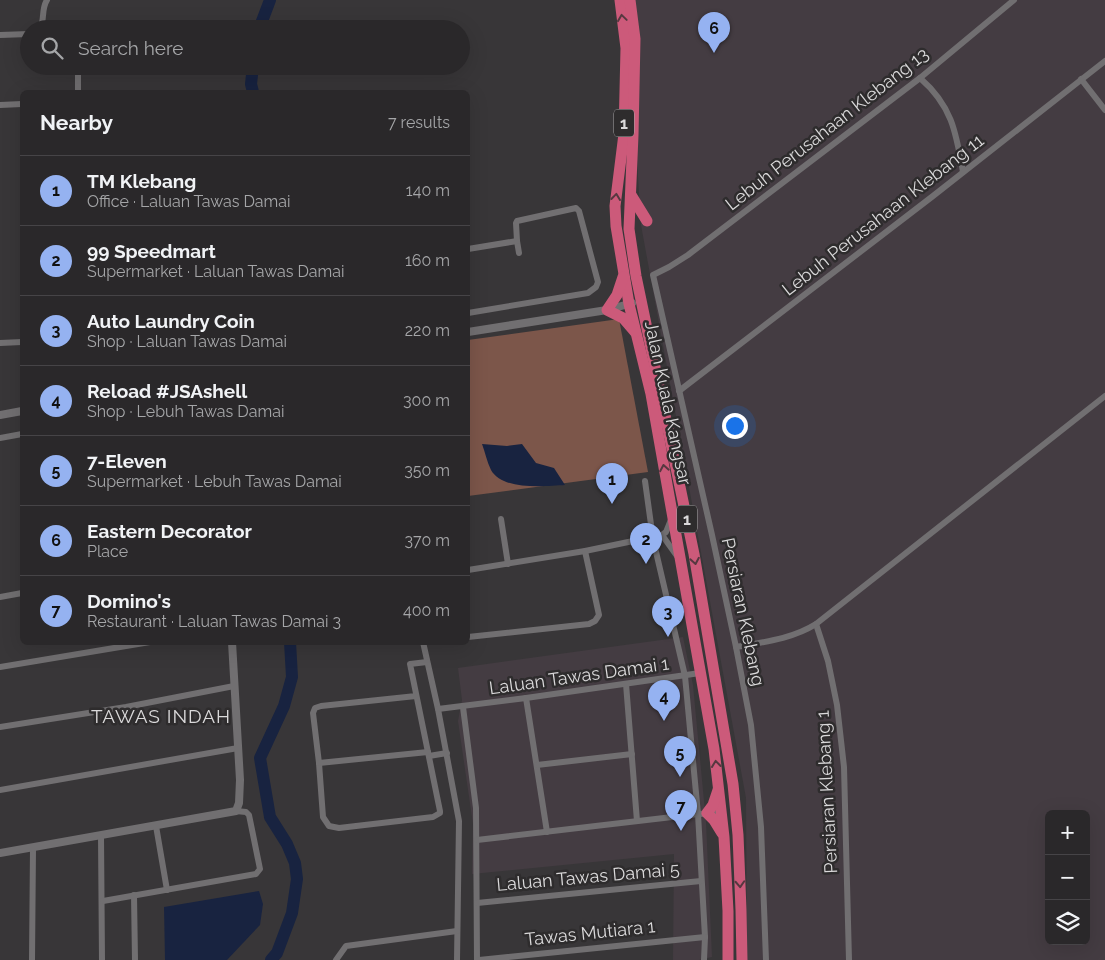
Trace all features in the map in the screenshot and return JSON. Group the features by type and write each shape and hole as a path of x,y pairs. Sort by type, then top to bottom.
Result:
{"highway":[{"name":"Jalan Kuala Kangsar","path":"620,0 626,48 624,134 615,206 616,226 624,275 651,394 714,749 724,837 728,911 728,960"},
{"name":"Jalan Kuala Kangsar","path":"630,0 635,39 634,135 629,228 635,269 694,554 732,784 738,835 742,960"},
{"path":"631,195 647,220"},
{"path":"635,269 634,296 631,304 642,325 653,370 657,376"},
{"path":"624,275 617,295 607,310 623,318 637,335"},
{"path":"732,784 729,789 729,804 722,813 730,818 738,835"},
{"path":"719,786 712,805 702,814 714,820 724,837"}],"street":[{"path":"43,20 44,4 47,0"},
{"name":"Lebuh Perusahaan Klebang 13","path":"653,275 683,258 920,78 1014,0"},
{"path":"0,35 20,34"},
{"name":"Lebuh Perusahaan Klebang 11","path":"679,392 1105,61"},
{"path":"78,75 78,90"},
{"path":"920,78 932,88 949,114 957,137 963,172"},
{"path":"1081,79 1105,110"},
{"path":"0,105 20,104"},
{"path":"470,313 588,293 596,287 598,282 579,211 576,208 517,221 519,253"},
{"path":"470,250 517,240"},
{"name":"Persiaran Klebang","path":"653,275 736,647 751,725 761,827 766,960"},
{"path":"470,332 607,310 631,304"},
{"path":"0,344 20,342"},
{"path":"736,647 791,636 803,632 816,624 1105,396"},
{"path":"0,415 20,411"},
{"path":"0,438 20,434"},
{"path":"645,481 653,537 685,676 702,814 701,881 705,937 704,960"},
{"path":"470,570 585,551 662,535 666,532 672,516"},
{"path":"501,519 508,564"},
{"path":"662,535 667,539 680,561"},
{"path":"470,637 589,624 595,621 599,615 585,551"},
{"path":"0,595 20,593"},
{"name":"Persiaran Klebang 1","path":"816,624 828,661 837,706 844,767 849,960"},
{"path":"0,667 132,645"},
{"path":"232,645 240,788 239,803 236,811"},
{"path":"424,645 438,708 459,822 457,960"},
{"path":"416,696 315,708 313,713 323,817 330,826 334,828 349,827 433,817 440,811 410,664 427,662"},
{"name":"Laluan Tawas Damai 1","path":"438,708 462,707 700,674"},
{"path":"626,684 637,821"},
{"path":"0,727 126,707 234,686"},
{"path":"526,698 547,832"},
{"path":"462,707 476,802 478,960"},
{"path":"0,790 238,748"},
{"path":"319,763 446,753"},
{"path":"536,765 632,754"},
{"path":"0,853 236,811 246,812 249,815 260,871 256,874 102,901"},
{"path":"477,840 722,813"},
{"path":"156,826 167,890"},
{"path":"101,836 102,960"},
{"path":"32,848 32,960"},
{"name":"Laluan Tawas Damai 5","path":"477,903 701,881"},
{"path":"134,895 135,960"},
{"path":"336,960 346,946 457,932"},
{"name":"Tawas Mutiara 1","path":"478,960 705,937"}],"shaded area":[{"path":"627,0 1105,0 1105,960 747,960 746,798 641,225"},
{"path":"619,319 648,472 470,496 470,340"},
{"path":"683,637 693,685 706,822 712,957 699,960 673,960 674,854 472,874 473,824 458,721 462,700 458,668"}],"water":[{"path":"482,444 507,446 522,444 536,463 554,468 565,485 525,486 505,481 497,477 491,470"},
{"path":"259,891 263,904 260,925 227,960 165,960 164,907"}],"waterway":[{"path":"262,20 270,0"},
{"path":"252,75 252,90"},
{"path":"271,960 277,953 292,913 297,879 295,863 287,844 270,817 260,758 284,706 292,677 290,645"}],"place":[{"name":"Eastern Decorator","path":"714,53"},
{"name":"TM Klebang","path":"612,504"},
{"name":"99 Speedmart","path":"646,564"},
{"name":"Auto Laundry Coin","path":"668,637"},
{"name":"Reload #JSAshell","path":"664,721"},
{"name":"7-Eleven","path":"680,777"},
{"name":"Domino's","path":"681,831"}],"district":[{"name":"TAWAS INDAH","path":"161,716"}]}
